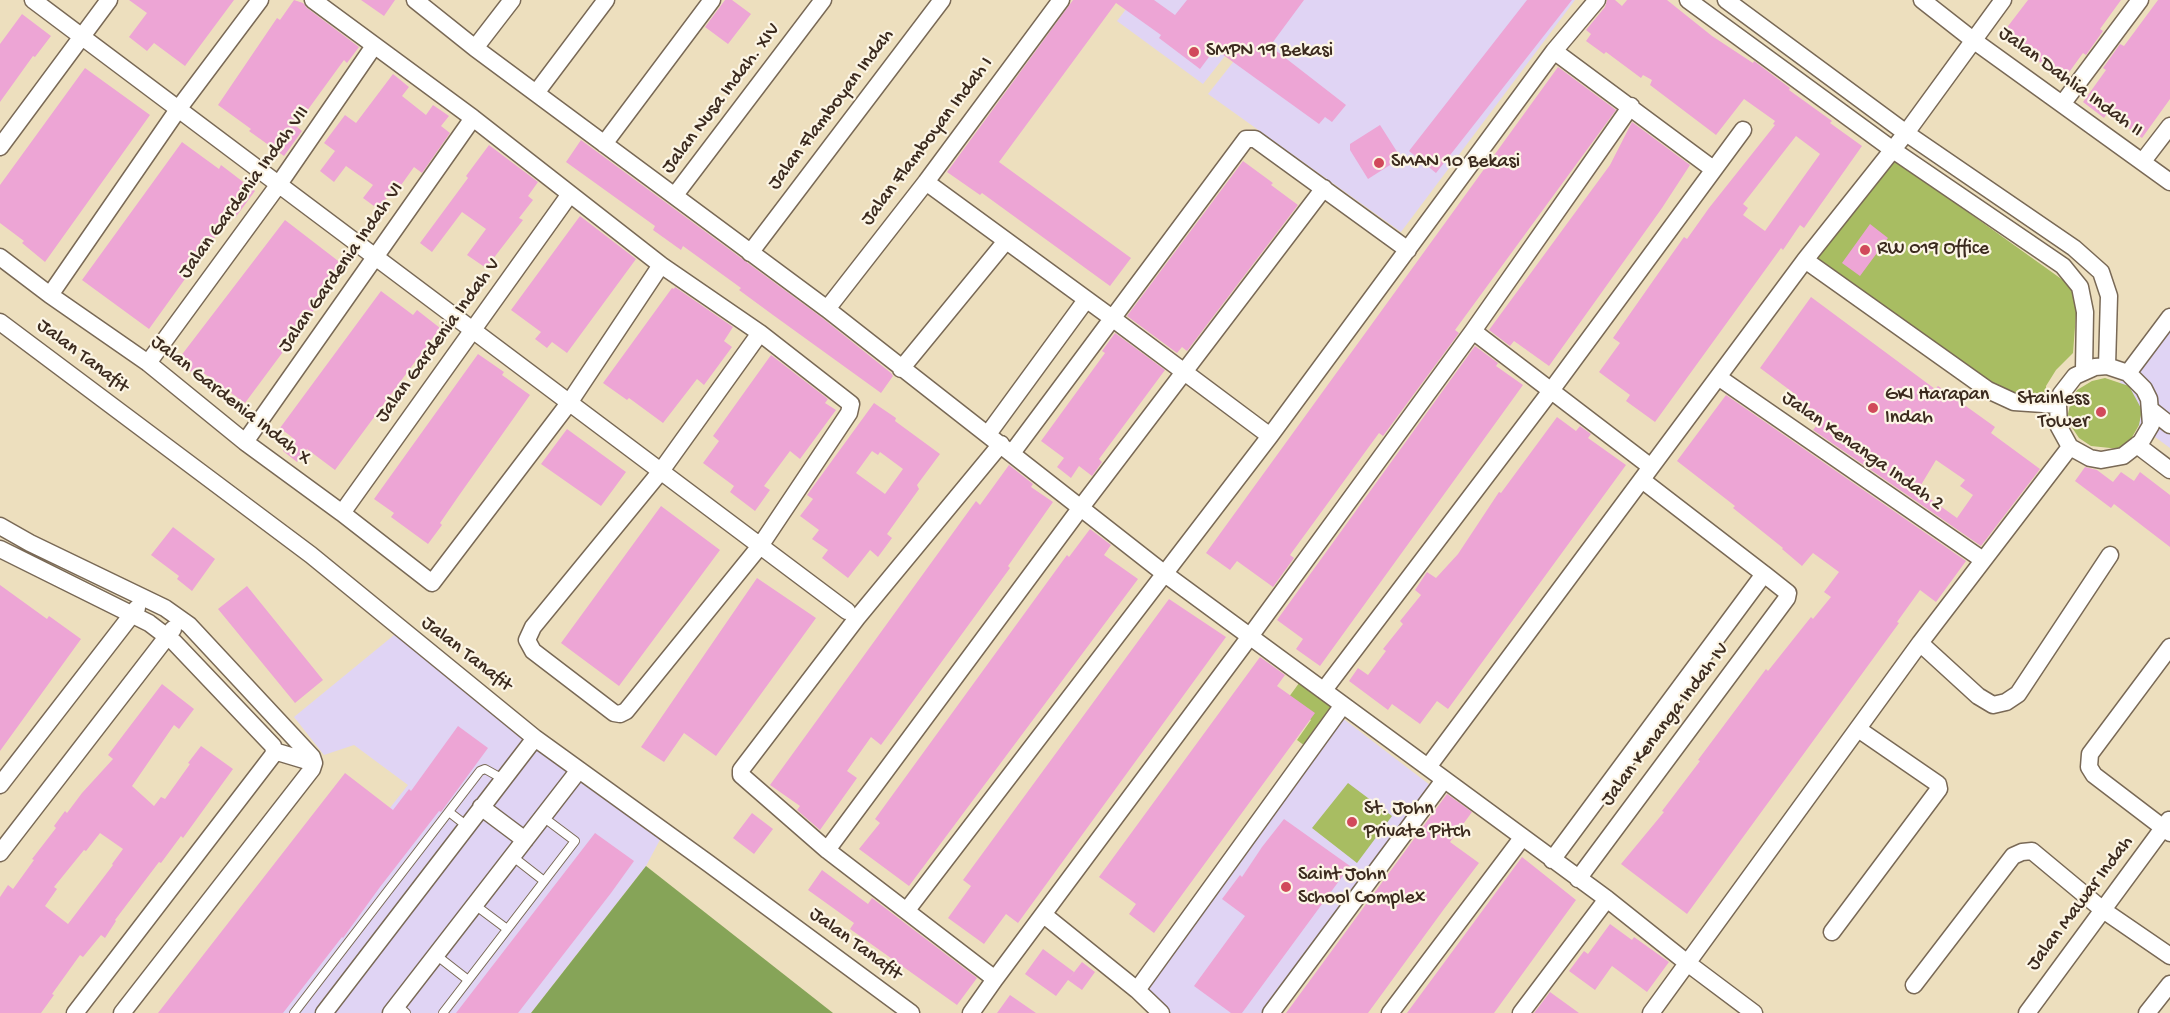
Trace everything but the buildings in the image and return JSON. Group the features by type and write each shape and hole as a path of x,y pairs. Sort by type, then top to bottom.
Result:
{"street":[{"path":"33,0 847,611"},
{"path":"0,147 109,0"},
{"path":"50,295 179,108 260,0"},
{"path":"312,0 473,118 661,265 760,333 850,404 849,413 760,546 626,711 620,714 614,713 532,651 527,640 533,627 661,471 760,333"},
{"path":"475,48 512,0"},
{"path":"536,93 606,0"},
{"path":"604,144 712,0"},
{"name":"Jalan Nusa Indah. XIV","path":"675,195 823,0"},
{"name":"Jalan Flamboyan Indah","path":"754,248 942,0"},
{"name":"Jalan Flamboyan Indah I","path":"827,309 926,182 1060,0"},
{"path":"907,910 1270,436 1554,51 1597,0"},
{"path":"1688,0 1893,150 2063,267 2080,287 2084,304 2084,370"},
{"path":"1726,0 1906,134 2074,248 2101,272 2109,296 2107,366"},
{"name":"Jalan Dahlia Indah II","path":"1922,0 1973,40 2170,182"},
{"path":"1428,767 1805,260 1906,134 2003,0"},
{"path":"2062,103 2140,0"},
{"path":"421,2 475,48 604,144 754,248 901,369 1082,507 1165,574 1251,635 1607,899 1754,1013"},
{"name":"Jalan Gardenia Indah VII","path":"148,363 279,184 374,46"},
{"path":"1554,51 1713,169"},
{"path":"971,1013 1473,331 1631,106"},
{"name":"Jalan Gardenia Indah VI","path":"245,442 473,118"},
{"path":"2143,161 2170,126"},
{"path":"1324,690 1550,392 1743,129"},
{"path":"995,979 827,850 744,779 741,770 857,618 1000,444 1112,318 1246,139 1255,139 1408,250"},
{"path":"926,182 1270,436"},
{"path":"827,850 1082,507 1324,188"},
{"name":"Jalan Gardenia Indah V","path":"342,513 570,194"},
{"path":"901,369 1006,242"},
{"name":"Jalan Gardenia Indah X","path":"0,257 148,363 245,442 432,583 569,403"},
{"path":"1805,260 1988,390 2014,402 2058,405"},
{"path":"569,403 661,265"},
{"path":"1000,444 1086,300"},
{"path":"2128,373 2170,317"},
{"name":"Jalan Tanafit","path":"0,322 312,555 535,738 912,1013"},
{"path":"1473,331 1550,392 1764,574 1552,860"},
{"path":"2107,366 2128,373 2144,389 2151,410 2151,425 2137,445 2123,456 2112,460 2090,458 2070,447 2059,427 2058,405 2067,384 2084,370 2107,366"},
{"name":"Jalan Kenanga Indah 2","path":"1718,377 1983,560"},
{"path":"2151,410 2170,425"},
{"path":"2137,445 2170,470"},
{"path":"1651,1013 1920,643 2070,447"},
{"path":"0,526 30,543 165,608 189,625 305,749 314,763 312,769 122,1013"},
{"path":"0,549 149,623 167,637 273,746 274,751 273,756 75,1013"},
{"path":"1920,643 1978,696 1993,705 2006,702 2018,694 2110,555"},
{"name":"Jalan Kenanga Indah IV","path":"1578,879 1788,596 1788,593 1764,574"},
{"path":"0,785 145,599"},
{"path":"0,853 181,620"},
{"path":"2168,827 2094,775 2089,767 2090,754 2170,647"},
{"path":"1137,990 1343,705"},
{"path":"1832,932 1939,789 1938,784 1858,729"},
{"path":"328,1012 535,738"},
{"path":"274,751 314,763"},
{"path":"398,1010 436,955 579,770"},
{"path":"1271,1013 1444,780"},
{"path":"481,807 525,840"},
{"name":"Jalan Mawar Indah","path":"2027,1013 2168,827"},
{"path":"1390,1013 1522,838"},
{"path":"1914,985 2013,856 2022,852 2032,851 2103,910 2170,956"},
{"path":"1521,1013 1607,899"},
{"path":"1044,915 1137,990 1161,1013"},
{"path":"2147,1013 2170,984"}],"lane":[{"path":"299,1011 480,771 484,769 503,779"},
{"path":"449,812 467,826"},
{"path":"443,1013 575,841 543,818"},
{"path":"513,856 544,881"},
{"path":"475,905 507,929"},
{"path":"436,955 468,980"}],"shaded area":[{"name":"SMPN 19 Bekasi","path":"1133,0 1269,0 1203,84 1117,21"},
{"name":"SMAN 10 Bekasi","path":"1282,0 1575,0 1401,232 1208,94"},
{"path":"2170,322 2170,448 2105,400"},
{"path":"399,631 662,836 646,866 531,1013 228,1013 408,785 354,745 324,755 294,717"},
{"name":"Saint John School Complex","path":"1341,717 1430,785 1262,1013 1171,1013 1143,990"}],"green space":[{"path":"1891,157 2067,283 2077,301 2073,353 2056,370 2046,386 2046,394 2019,395 1992,386 1816,257"},
{"path":"2105,378 2129,386 2142,410 2139,425 2131,439 2120,449 2091,446 2079,438 2071,426 2068,414 2071,400 2077,390 2092,381"},
{"path":"1302,679 1340,706 1309,749 1297,740 1311,720 1286,701"},
{"name":"St. John Private Pitch","path":"1348,783 1392,816 1357,863 1312,828"},
{"path":"646,866 833,1013 531,1013"}],"place":[{"name":"SMPN 19 Bekasi","path":"1194,52"},
{"name":"SMAN 10 Bekasi","path":"1379,163"},
{"name":"RW 019 Office","path":"1865,250"},
{"name":"GKI Harapan Indah","path":"1873,408"},
{"name":"Stainless Tower","path":"2101,412"},
{"name":"St. John Private Pitch","path":"1352,822"},
{"name":"Saint John School Complex","path":"1286,887"}]}
